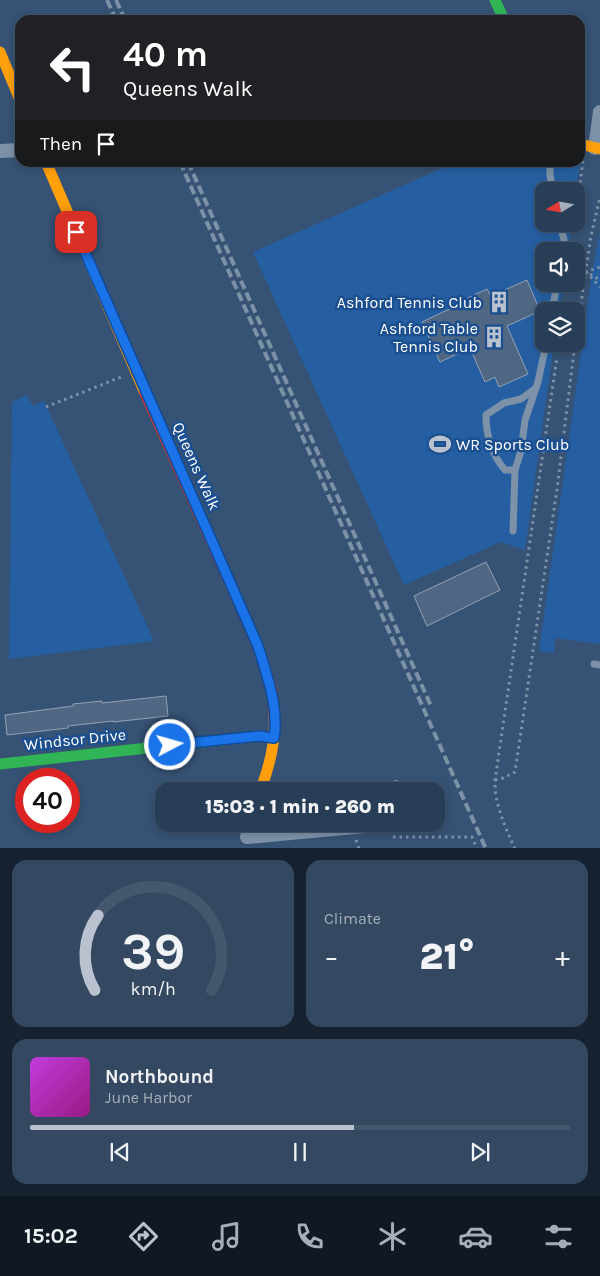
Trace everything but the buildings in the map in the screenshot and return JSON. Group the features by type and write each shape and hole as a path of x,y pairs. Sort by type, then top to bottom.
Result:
{"street":[{"path":"495,0 502,15"},
{"path":"0,52 15,88"},
{"path":"590,147 600,112"},
{"path":"0,151 15,150"},
{"name":"Queens Walk","path":"48,167 136,372 258,646 272,691 274,720 274,738 269,768 264,782"},
{"name":"Windsor Drive","path":"0,764 259,736 274,738"}],"lane":[{"path":"550,167 551,182"},
{"path":"513,531 515,470 521,451 525,420 536,388 544,352"},
{"path":"515,470 505,470 498,462 489,443 486,415 504,403 521,399 536,388"}],"path":[{"path":"583,182 590,147"},
{"path":"585,272 600,197"},
{"path":"585,272 600,267"},
{"path":"585,272 600,280"},
{"path":"585,272 600,287"},
{"path":"495,780 515,772 557,489 574,352"},
{"path":"515,848 500,811 495,793 495,780 557,353"},
{"path":"46,407 136,372"},
{"path":"402,832 472,837 477,848"}],"shaded area":[{"name":"WR Sports Club","path":"445,167 579,167 577,182 535,182 535,232 571,232 569,242 535,242 535,292 562,292 560,302 535,302 535,352 553,352 525,550 501,542 404,585 253,252"},
{"path":"600,233 600,644 555,638 554,653 539,651 581,352 585,352 585,324"},
{"path":"27,395 33,406 44,401 154,641 9,659 12,402"}],"railway":[{"path":"107,0 114,15"},
{"path":"116,0 123,15"},
{"path":"182,167 486,848"},
{"path":"190,167 431,706"}],"traffic: fast":[{"path":"495,0 502,15"},
{"path":"0,764 259,736 274,738"}],"traffic: slow":[{"path":"0,52 15,88"},
{"path":"585,145 600,149"},
{"path":"48,167 145,393"},
{"path":"263,782 272,754 274,715"}],"traffic: jam":[{"path":"145,393 258,646 272,691 274,715"}],"place":[{"name":"Ashford Tennis Club","path":"499,302"},
{"name":"Ashford Table Tennis Club","path":"494,337"},
{"name":"WR Sports Club","path":"440,444"}],"route":[{"path":"76,232 152,409 258,646 272,691 274,738 259,736 170,745"}]}
